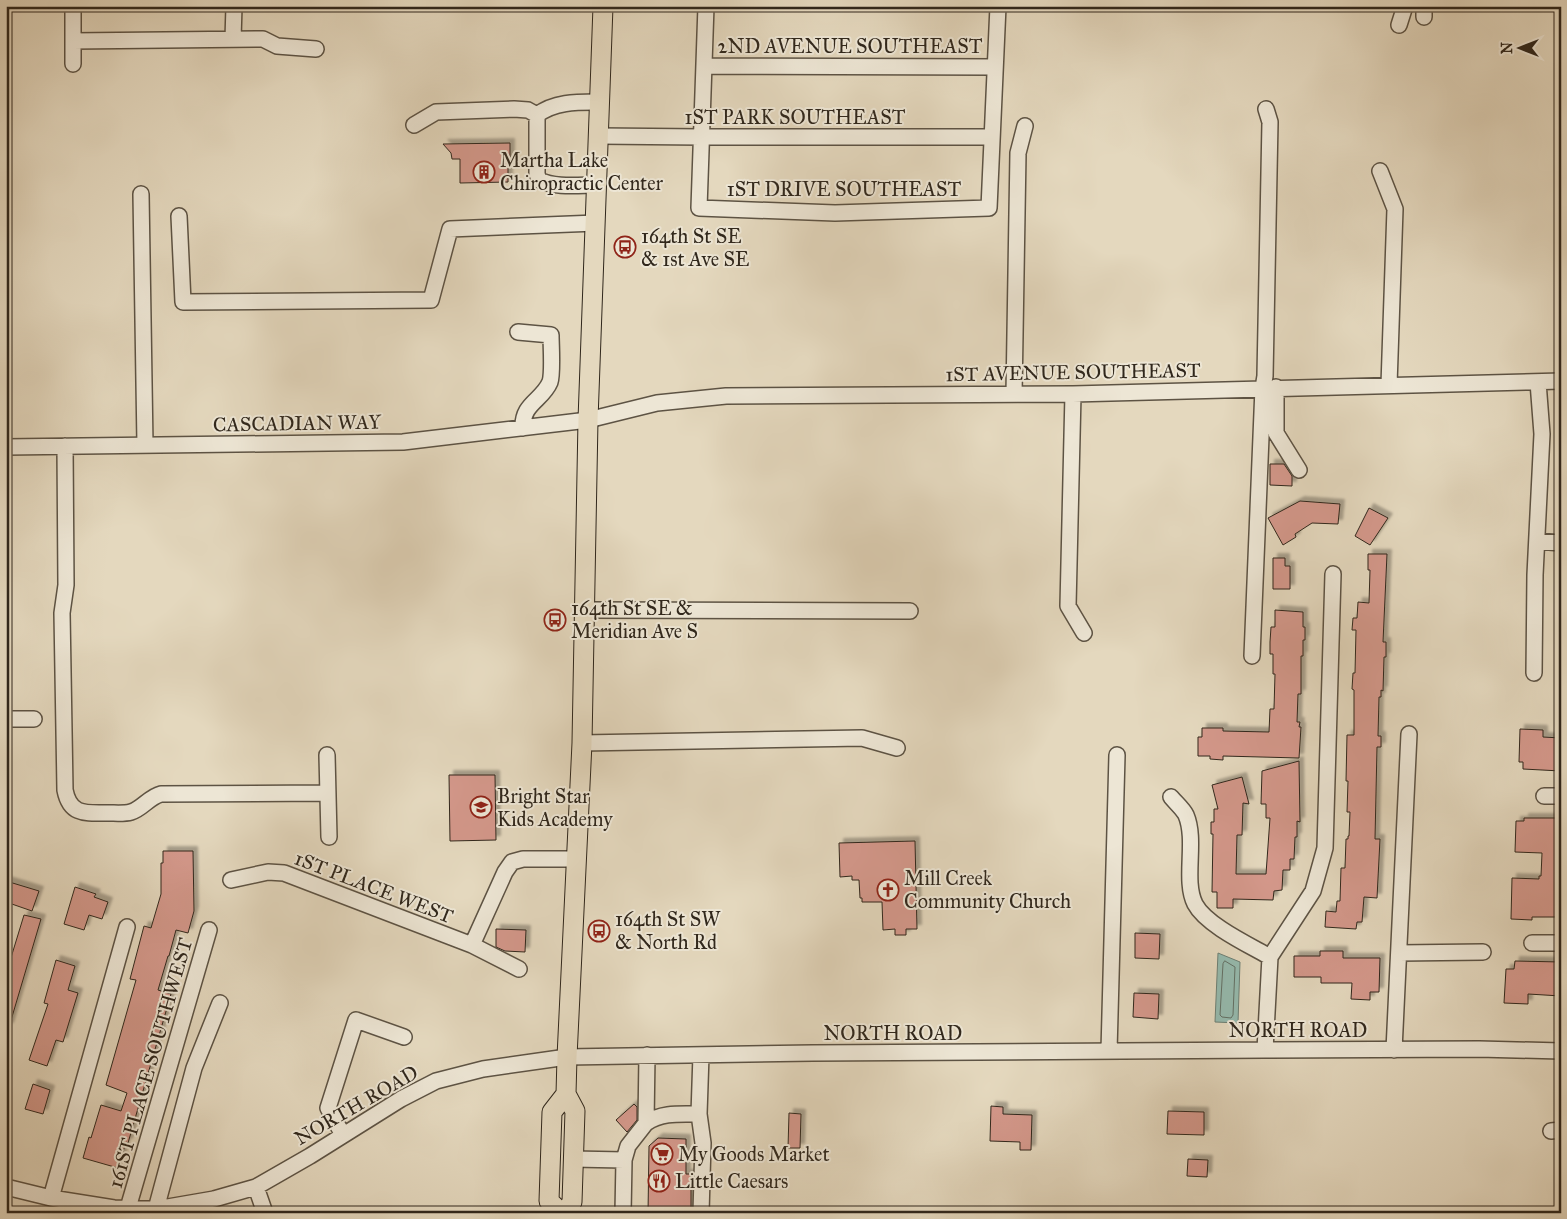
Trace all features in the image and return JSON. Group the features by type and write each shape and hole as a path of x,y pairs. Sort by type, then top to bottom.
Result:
{"main road":[{"path":"565,1213 572,1202 575,1111 566,1094 582,743 588,420 603,6"},
{"path":"561,1213 549,1201 552,1112 566,1094"}],"street":[{"path":"73,6 73,64"},
{"path":"233,39 234,6"},
{"path":"701,137 706,6"},
{"path":"992,136 998,6"},
{"path":"1399,25 1405,6"},
{"path":"73,41 263,39 277,46 316,49"},
{"name":"2ND AVENUE SOUTHEAST","path":"704,66 995,67"},
{"path":"597,186 544,183 539,180 537,174 537,115 542,110 569,103 600,102"},
{"path":"414,125 436,112 514,109 528,110 537,115"},
{"path":"1266,109 1270,122 1270,197 1265,376 1269,388 1276,433 1299,470"},
{"path":"1014,394 1018,154 1025,126"},
{"name":"1ST PARK SOUTHEAST","path":"599,136 992,136"},
{"name":"1ST DRIVE SOUTHEAST","path":"701,137 699,208 835,212 989,208 992,136"},
{"path":"1380,171 1395,209 1389,385"},
{"path":"141,194 145,445"},
{"path":"179,216 183,302 431,300 450,229 596,223"},
{"path":"518,332 551,334 551,380 544,392 529,406 523,419 523,428"},
{"name":"1ST AVENUE SOUTHEAST","path":"588,420 657,403 726,396 1073,394 1561,381"},
{"path":"1534,673 1542,434 1538,382"},
{"path":"1252,656 1269,388"},
{"path":"1073,394 1068,606 1084,633"},
{"name":"CASCADIAN WAY","path":"6,447 403,442 588,420"},
{"path":"65,446 66,585 62,613 65,790 69,804 79,811 88,813 130,813 150,798 161,794 328,793"},
{"path":"1537,541 1561,543"},
{"path":"1265,1050 1270,957 1313,892 1325,848 1332,574"},
{"path":"585,610 910,611"},
{"path":"6,719 34,719"},
{"path":"1394,1050 1409,734"},
{"path":"582,743 862,738 896,748"},
{"path":"327,755 329,837"},
{"path":"1109,1051 1117,755"},
{"path":"1544,796 1561,796"},
{"path":"1171,798 1186,814 1190,831 1191,889 1194,903 1204,915 1226,932 1270,957"},
{"name":"1ST PLACE WEST","path":"472,945 505,872 512,862 576,859"},
{"name":"1ST PLACE WEST","path":"231,880 268,872 284,873 472,945 519,969"},
{"path":"58,1204 127,927"},
{"name":"161ST PLACE SOUTHWEST","path":"128,1208 209,930"},
{"path":"1532,943 1561,943"},
{"path":"1399,953 1483,952"},
{"path":"149,1210 194,1068 220,1003"},
{"path":"343,1135 328,1108 356,1020 404,1037"},
{"name":"NORTH ROAD","path":"6,1187 58,1204 114,1208 149,1210 214,1199 256,1187 401,1099 436,1081 483,1070 567,1057 1265,1050 1561,1051"},
{"path":"701,1055 699,1114 703,1143 701,1213"},
{"path":"646,1123 647,1056"},
{"path":"623,1213 624,1160 628,1146 646,1123 653,1118 668,1114 699,1114"},
{"path":"573,1159 624,1160"},
{"path":"256,1187 265,1213"}],"water":[{"path":"1218,953 1240,962 1238,1023 1215,1022"}],"building":[{"name":"Martha Lake Chiropractic Center","path":"510,143 508,182 460,183 460,159 452,159 451,153 443,144"},
{"path":"1270,464 1284,464 1292,476 1292,486 1270,485"},
{"path":"1300,501 1340,504 1338,524 1312,523 1295,534 1296,537 1283,545 1268,518"},
{"path":"1369,508 1388,518 1370,545 1355,536"},
{"path":"1368,554 1387,554 1383,642 1386,642 1386,657 1384,657 1383,691 1381,690 1381,697 1379,697 1378,736 1381,736 1381,747 1377,747 1375,839 1380,839 1377,898 1364,897 1362,922 1357,922 1356,929 1325,927 1326,911 1336,912 1337,901 1340,901 1341,868 1345,868 1346,839 1349,836 1350,812 1347,812 1348,781 1346,781 1347,735 1354,735 1354,690 1352,689 1353,673 1355,673 1356,630 1352,630 1353,618 1357,618 1358,602 1369,603 1370,570 1368,570"},
{"path":"1273,558 1285,558 1285,566 1290,566 1290,589 1273,589"},
{"path":"1275,610 1303,612 1305,640 1303,640 1303,656 1301,656 1301,694 1298,694 1297,722 1300,722 1299,727 1301,727 1299,758 1223,756 1223,760 1210,759 1210,756 1198,756 1198,737 1202,737 1202,728 1223,728 1223,731 1269,732 1270,709 1274,709 1275,674 1273,674 1273,654 1270,654 1270,642 1271,627 1275,627"},
{"path":"1520,729 1543,730 1543,737 1561,738 1561,771 1523,769 1523,762 1519,762"},
{"path":"1299,761 1300,822 1297,821 1294,859 1290,859 1290,870 1283,870 1282,890 1274,891 1273,900 1233,899 1233,908 1217,908 1217,892 1212,892 1213,834 1211,834 1211,822 1214,822 1214,809 1218,809 1212,785 1242,777 1249,804 1243,803 1242,835 1237,835 1236,874 1266,874 1270,818 1266,818 1266,804 1261,804 1262,771"},
{"path":"449,775 495,775 496,840 450,841"},
{"path":"1524,818 1561,818 1560,917 1532,917 1532,920 1511,919 1512,878 1539,879 1539,876 1541,876 1542,853 1515,852 1516,821 1524,821"},
{"name":"Mill Creek Community Church","path":"915,841 917,929 906,929 906,935 895,935 895,929 883,930 882,902 862,902 859,880 852,880 852,876 840,877 839,843"},
{"path":"163,851 193,851 194,911 188,933 176,930 168,956 158,990 171,994 128,1143 126,1142 118,1168 83,1158 101,1105 121,1111 127,1093 106,1085 136,980 130,979 144,926 151,928 161,894"},
{"path":"6,881 39,891 32,911 6,902"},
{"path":"75,887 96,894 94,897 108,902 102,919 89,915 84,930 64,924"},
{"path":"24,915 41,919 9,1027 6,1027 6,974"},
{"path":"496,929 526,930 525,952 505,951 496,947"},
{"path":"1135,933 1160,934 1159,959 1135,958"},
{"path":"1320,951 1343,951 1343,958 1380,958 1379,992 1370,992 1370,1000 1351,999 1352,983 1321,983 1321,977 1294,977 1294,956 1320,956"},
{"path":"56,960 75,966 68,990 78,993 63,1042 56,1040 47,1066 29,1060 48,1004 44,1003"},
{"path":"1515,961 1561,962 1561,996 1528,994 1528,1004 1504,1003 1506,969 1514,969"},
{"path":"1134,993 1159,994 1158,1019 1133,1017"},
{"path":"33,1084 50,1090 43,1114 25,1109"},
{"path":"634,1104 637,1107 637,1120 627,1132 616,1120"},
{"path":"991,1106 1003,1107 1003,1114 1032,1115 1031,1150 1020,1150 1020,1142 990,1141"},
{"path":"1168,1111 1204,1112 1204,1135 1167,1134"},
{"path":"789,1113 801,1114 800,1148 788,1148"},
{"path":"658,1138 686,1139 686,1174 691,1174 691,1213 648,1213 649,1146"},
{"path":"1188,1159 1208,1160 1207,1177 1187,1176"}],"place":[{"name":"Martha Lake Chiropractic Center","path":"484,172"},
{"name":"164th St SE & 1st Ave SE","path":"625,247"},
{"name":"164th St SE & Meridian Ave S","path":"555,620"},
{"name":"Bright Star Kids Academy","path":"481,807"},
{"name":"Mill Creek Community Church","path":"888,890"},
{"name":"164th St SW & North Rd","path":"599,931"},
{"name":"My Goods Market","path":"662,1154"},
{"name":"Little Caesars","path":"659,1181"}]}
